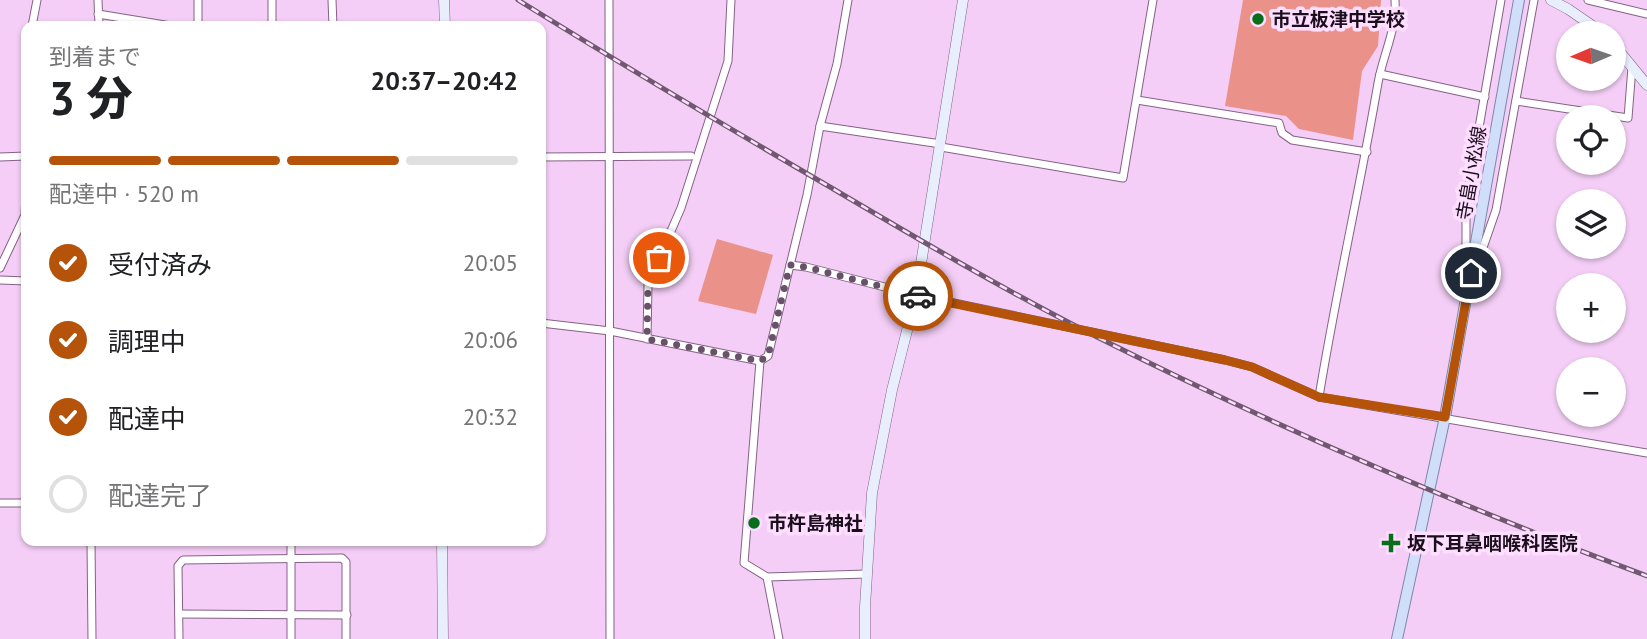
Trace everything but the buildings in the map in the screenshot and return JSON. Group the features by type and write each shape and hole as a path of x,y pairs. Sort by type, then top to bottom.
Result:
{"main road":[{"name":"寺畠小松線","path":"1397,639 1445,417 1519,0"}],"street":[{"path":"33,21 37,0"},
{"path":"98,0 99,21"},
{"path":"198,0 198,21"},
{"path":"272,0 272,21"},
{"path":"332,0 333,21"},
{"path":"444,0 445,21"},
{"path":"609,0 610,639"},
{"path":"647,339 648,284 681,208 728,61 732,0"},
{"path":"546,324 610,331 760,361 768,356 836,64 848,0"},
{"path":"865,639 872,493 892,390 916,295 963,0"},
{"path":"820,126 1123,178 1153,0"},
{"path":"1319,397 1332,312 1367,152 1380,74 1393,33 1395,0"},
{"path":"1501,0 1466,202 1466,263 1471,273 1476,268 1496,210 1534,0"},
{"path":"1551,0 1586,21"},
{"path":"1588,0 1647,14"},
{"path":"99,14 141,21"},
{"path":"1626,60 1647,85"},
{"path":"1516,101 1628,118 1632,67"},
{"path":"1380,74 1485,97"},
{"path":"1137,100 1279,123 1282,133 1292,140 1367,152"},
{"path":"0,157 21,156"},
{"path":"546,157 691,156"},
{"path":"0,268 21,223"},
{"path":"790,265 916,295 1225,360 1252,367 1319,397 1647,453"},
{"path":"0,280 21,281"},
{"path":"760,361 744,563 766,577 867,574"},
{"path":"0,503 21,503"},
{"path":"91,546 92,639"},
{"path":"291,546 291,639"},
{"path":"443,546 443,639"},
{"path":"178,639 178,566 183,560 291,557 342,558 346,562 346,639"},
{"path":"766,577 779,639"},
{"path":"179,614 346,615"}],"shaded area":[{"path":"1243,0 1381,0 1378,46 1362,71 1353,140 1299,129 1286,116 1225,106"},
{"path":"717,239 773,255 756,314 698,301"}],"railway":[{"path":"518,0 673,95 929,245 1097,337 1369,464 1507,522 1647,576"}],"way so far":[{"path":"659,258 648,284 647,339 760,361 768,356 790,265 918,296"}],"place":[{"name":"市立板津中学校","path":"1258,19"},
{"name":"市杵島神社","path":"754,523"},
{"name":"坂下耳鼻咽喉科医院","path":"1391,543"}],"route":[{"path":"918,296 1225,360 1252,367 1319,397 1445,417 1471,273"}]}
